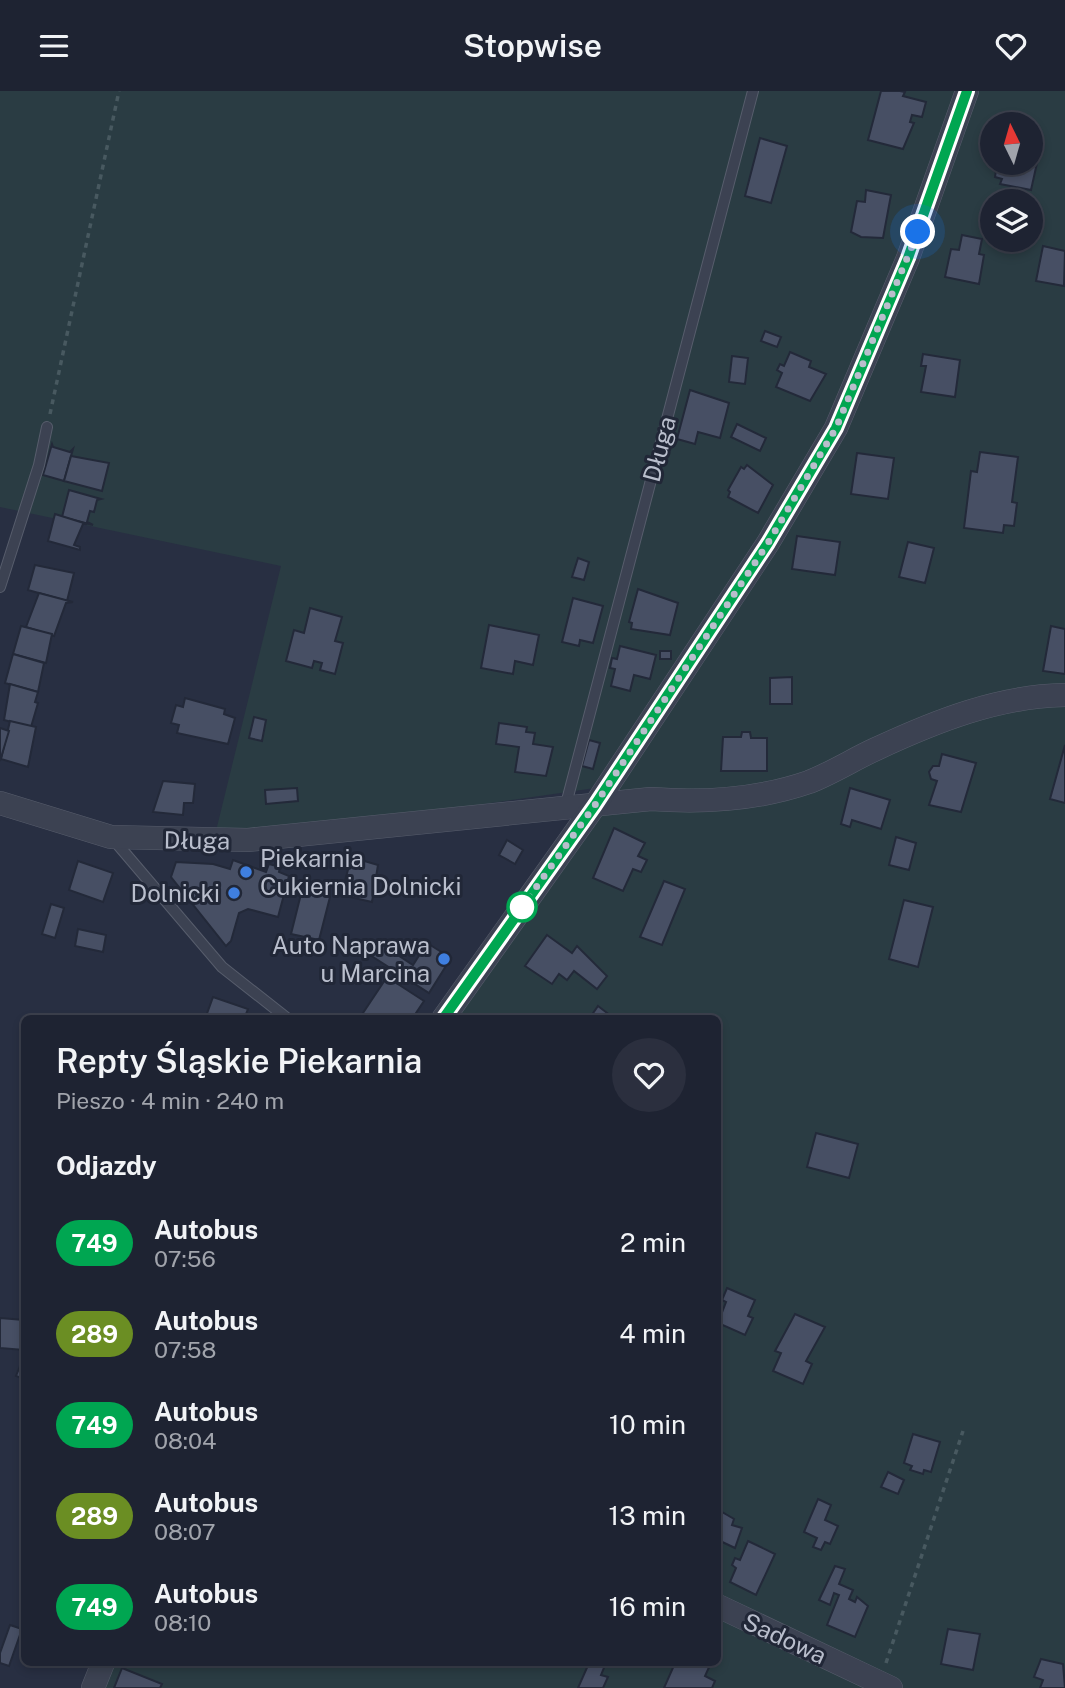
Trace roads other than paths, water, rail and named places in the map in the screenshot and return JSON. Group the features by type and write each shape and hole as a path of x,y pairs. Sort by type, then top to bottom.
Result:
{"street":[{"path":"446,1015 595,805 768,543 836,428 908,258 967,91"},
{"name":"Długa","path":"0,803 111,837 248,841 651,799 694,802 753,797 810,782 878,748 984,707 1012,699 1065,695"},
{"name":"Sadowa","path":"721,1607 885,1685"},
{"path":"93,1688 102,1666"}],"lane":[{"name":"Długa","path":"565,808 753,91"},
{"path":"0,587 39,465 47,427"},
{"path":"111,837 222,967 283,1015"}],"place":[{"name":"Piekarnia Cukiernia Dolnicki","path":"246,872"},
{"name":"Dolnicki","path":"234,893"},
{"name":"Auto Naprawa u Marcina","path":"444,959"}]}
